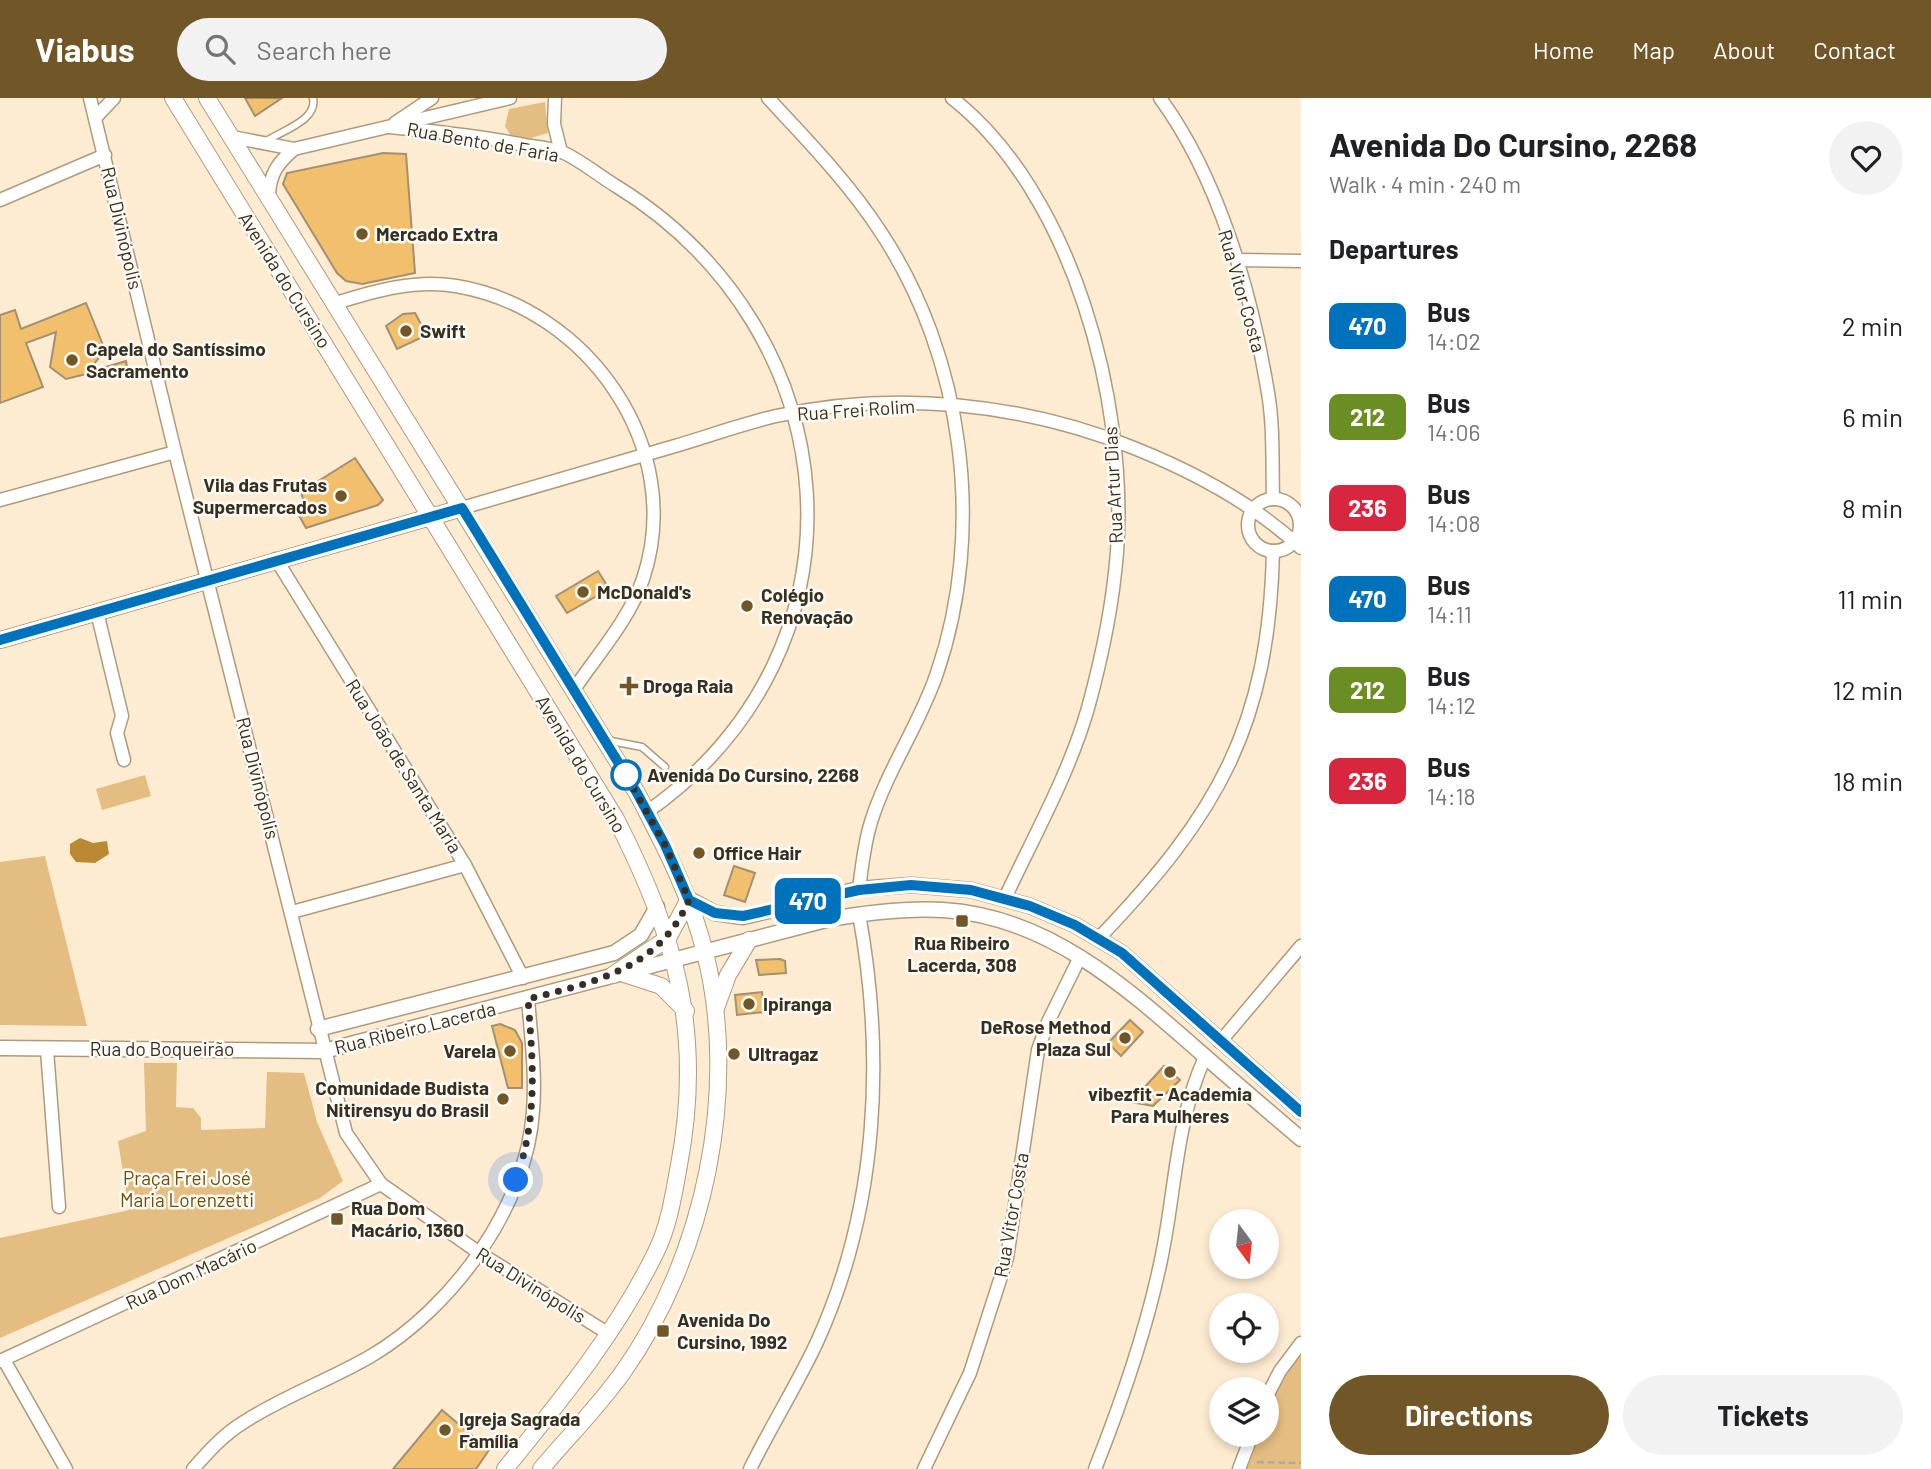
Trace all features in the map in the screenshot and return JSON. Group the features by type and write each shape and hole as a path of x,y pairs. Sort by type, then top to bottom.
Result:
{"main road":[{"name":"Avenida do Cursino","path":"173,98 615,819 657,907 674,960 686,1012 687,1127 675,1188 658,1249 585,1370 505,1469"},
{"name":"Avenida do Cursino","path":"207,98 336,303 647,812 689,900 705,952 715,1010 715,1133 687,1248 660,1310 623,1373 541,1469"},
{"name":"Rua Frei Rolim","path":"0,640 462,508"},
{"path":"617,974 668,938 689,900"},
{"path":"715,1010 728,975 750,940"},
{"path":"617,974 661,986 686,1012"}],"street":[{"name":"Rua Divinópolis","path":"90,98 175,452 346,1133 381,1184 478,1252 609,1334"},
{"path":"95,118 114,98"},
{"path":"389,127 432,98"},
{"path":"232,137 261,145 294,149 510,98"},
{"path":"555,98 554,124 561,152"},
{"path":"768,98 836,170 882,233 923,314 952,407 962,510 956,593 938,671 871,821 859,890"},
{"name":"Rua Artur Dias","path":"953,98 994,135 1037,194 1074,276 1100,361 1116,470 1117,550 1097,676 1073,752 1004,898"},
{"name":"Rua Vitor Costa","path":"1160,98 1189,141 1237,260 1268,388 1273,499"},
{"name":"Rua Bento de Faria","path":"389,127 454,133 561,152 655,210 703,253 736,292 764,339 794,414 805,470 807,536 800,582 780,652 751,706 729,736 674,793 647,812"},
{"path":"269,195 270,180 278,163 294,149"},
{"path":"0,200 105,155"},
{"path":"1237,260 1301,261"},
{"path":"336,303 390,289 442,284 475,290 537,317 588,354 608,378 636,426 645,454 654,505 652,541 643,579 630,609 573,691"},
{"name":"Rua Frei Rolim","path":"462,508 645,454 794,414 897,403 1013,412 1052,419 1112,439 1172,463 1252,511 1298,545"},
{"path":"0,500 175,452"},
{"path":"1273,499 1282,500 1296,509 1301,526 1298,545 1281,551 1264,549 1251,537 1249,519 1252,511 1265,500 1273,499"},
{"path":"1099,938 1177,850 1219,788 1256,697 1268,629 1273,551"},
{"name":"Rua João de Santa Maria","path":"276,559 465,865 523,978"},
{"path":"97,612 122,716 117,733 124,760"},
{"path":"292,912 465,865"},
{"path":"689,900 715,913 732,917 859,890 911,885 971,890 1004,898 1075,925 1099,938 1155,980 1220,1042 1301,1112"},
{"name":"Rua Ribeiro Lacerda","path":"318,1029 614,953 641,935 657,907"},
{"name":"Rua Ribeiro Lacerda","path":"324,1051 859,914 944,910 988,918 1046,938 1117,980 1301,1139"},
{"path":"750,1469 817,1342 840,1283 865,1185 874,1103 873,1028 867,958 859,914"},
{"path":"1220,1042 1301,946"},
{"name":"Rua Vitor Costa","path":"924,1469 970,1373 1007,1258 1038,1050 1048,1022 1080,957"},
{"path":"193,1469 243,1422 372,1355 413,1329 444,1298 478,1252 507,1205 530,1131 533,1110 528,999"},
{"name":"Rua do Boqueirão","path":"0,1048 324,1051"},
{"path":"47,1050 59,1207"},
{"path":"1095,1469 1149,1315 1162,1258 1184,1113 1205,1056"},
{"name":"Rua Dom Macário","path":"2,1360 381,1184"},
{"path":"1277,1377 1301,1343"},
{"path":"2,1360 66,1469"},
{"path":"1245,1465 1249,1447"}],"lane":[{"path":"261,145 278,132 308,117 314,109 313,98"},
{"path":"604,740 635,744 665,767"}],"path":[{"path":"1245,1465 1301,1463"}],"green space":[{"path":"545,102 548,133 524,140 512,138 505,126 509,109"},
{"path":"145,775 151,796 102,810 96,789"},
{"path":"45,856 87,1026 0,1025 0,862"},
{"name":"Praça Frei José Maria Lorenzetti","path":"144,1063 177,1063 176,1107 193,1108 201,1118 201,1130 265,1128 267,1072 304,1073 317,1122 343,1181 320,1198 0,1338 0,1238 129,1210 118,1141 146,1131"},
{"path":"1301,1355 1301,1469 1247,1469 1255,1447 1279,1447 1279,1383"}],"shaded area":[{"path":"80,838 93,843 107,841 109,854 95,863 76,862 70,854 70,844"}],"building":[{"path":"245,98 282,98 255,116"},
{"name":"Mercado Extra","path":"383,153 406,154 415,273 362,284 346,281 337,273 283,184 287,173"},
{"path":"86,303 105,350 86,374 66,379 50,367 56,332 26,343 43,387 0,403 0,315 15,310 21,329"},
{"name":"Swift","path":"415,313 427,335 397,349 386,326 403,314"},
{"path":"126,361 128,373 111,379 106,367"},
{"name":"Vila das Frutas Supermercados","path":"355,458 383,500 378,505 306,528 296,510 304,503 301,492"},
{"name":"McDonald's","path":"598,571 609,589 567,613 556,596"},
{"path":"734,866 755,873 745,902 724,895"},
{"name":"Ipiranga","path":"756,960 785,961 786,973 759,975"},
{"name":"Ipiranga","path":"762,992 764,1012 737,1015 735,995"},
{"name":"DeRose Method Plaza Sul","path":"1130,1020 1143,1032 1121,1056 1108,1043"},
{"name":"Varela","path":"500,1024 515,1030 522,1043 522,1088 508,1088 492,1026"},
{"path":"1164,1066 1180,1080 1153,1106 1131,1102"},
{"name":"Igreja Sagrada Família","path":"442,1410 489,1450 476,1469 393,1469"}],"bus line":[{"name":"470","path":"0,640 462,508 637,793 665,845 689,900 715,913 732,917 859,890 911,885 971,890 1030,906 1075,925 1122,953 1301,1112"}],"place":[{"name":"Mercado Extra","path":"362,234"},
{"name":"Swift","path":"406,331"},
{"name":"Capela do Santíssimo Sacramento","path":"72,360"},
{"name":"Vila das Frutas Supermercados","path":"341,496"},
{"name":"McDonald's","path":"583,592"},
{"name":"Colégio Renovação","path":"747,606"},
{"name":"Droga Raia","path":"629,686"},
{"name":"Avenida Do Cursino, 2268","path":"626,775"},
{"name":"Office Hair","path":"699,853"},
{"name":"Rua Ribeiro Lacerda, 308","path":"962,921"},
{"name":"Ipiranga","path":"749,1004"},
{"name":"DeRose Method Plaza Sul","path":"1125,1038"},
{"name":"Varela","path":"510,1051"},
{"name":"Ultragaz","path":"734,1054"},
{"name":"vibezfit - Academia Para Mulheres","path":"1170,1072"},
{"name":"Comunidade Budista Nitirensyu do Brasil","path":"503,1099"},
{"name":"Rua Dom Macário, 1360","path":"337,1219"},
{"name":"Avenida Do Cursino, 1992","path":"663,1331"},
{"name":"Igreja Sagrada Família","path":"445,1430"}],"route":[{"path":"516,1180 525,1154 533,1110 528,999 613,975 668,938 689,900 665,845 626,775"}]}
